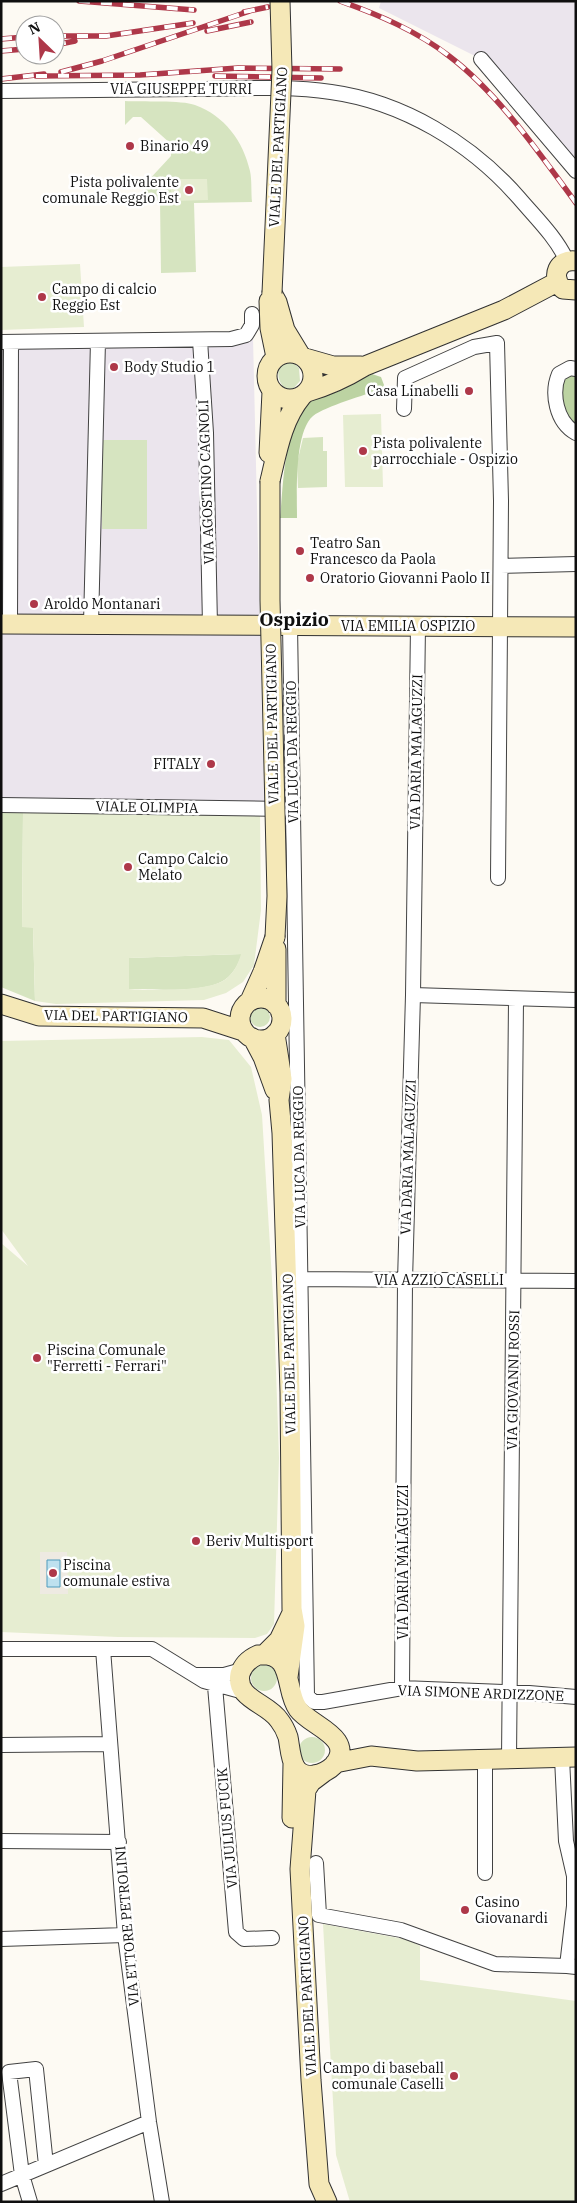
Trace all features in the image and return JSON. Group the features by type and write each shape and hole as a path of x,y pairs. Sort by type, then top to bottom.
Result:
{"main road":[{"name":"VIALE DEL PARTIGIANO","path":"280,1 282,70 272,293 268,310 276,357 268,370 268,377 272,392 269,447 270,628 276,896 276,1005 282,1017 279,1029 275,1034 282,1080 279,1100 282,1133 290,1370 292,1609 295,1626 288,1677 291,1695 298,1709 308,1719 336,1738 371,1756"},
{"path":"571,261 559,267 556,271 557,282 563,288 576,290"},
{"path":"272,392 277,396 290,400 348,377 365,366 504,310 557,282"},
{"name":"VIALE DEL PARTIGIANO","path":"270,482 285,424 292,407 304,394 312,378 311,371 285,330 277,302 272,293"},
{"path":"276,357 287,352 302,356 313,362 333,366 365,366"},
{"name":"VIA EMILIA OSPIZIO","path":"6,624 576,627"},
{"name":"VIALE DEL PARTIGIANO","path":"275,937 263,972 240,1014 240,1020 263,1057 279,1100"},
{"path":"248,1002 264,998 276,1005"},
{"name":"VIA DEL PARTIGIANO","path":"204,1018 248,1002"},
{"name":"VIA DEL PARTIGIANO","path":"1,1004 39,1016 204,1018 248,1035"},
{"path":"248,1035 264,1040 275,1034"},
{"name":"VIALE DEL PARTIGIANO","path":"242,1670 251,1658 264,1655 279,1640 292,1609"},
{"name":"VIALE DEL PARTIGIANO","path":"264,1655 280,1662 288,1677"},
{"path":"242,1670 240,1681 244,1692"},
{"name":"VIALE DEL PARTIGIANO","path":"244,1692 279,1719 287,1735 293,1764 292,1812 294,1842 308,1866"},
{"path":"329,1768 339,1750 336,1738"},
{"path":"293,1764 298,1770 308,1775 371,1756 417,1761 569,1758"},
{"name":"VIALE DEL PARTIGIANO","path":"319,2184 311,2080 306,1790 311,1782 329,1768"},
{"path":"314,2202 319,2184"},
{"path":"319,2184 326,2202"}],"street":[{"path":"481,59 576,171"},
{"name":"VIA GIUSEPPE TURRI","path":"1,91 267,89 330,92 359,97 409,115 479,159 514,192 571,261"},
{"path":"6,624 12,394 6,342 231,339 246,335 252,325 252,314"},
{"name":"VIA AGOSTINO CAGNOLI","path":"200,340 206,433 210,625"},
{"path":"91,624 98,341"},
{"path":"404,409 405,378 474,347 497,343 501,501 498,878"},
{"path":"576,369 570,368 559,374 556,382 559,412 564,422 576,432"},
{"path":"500,566 576,564"},
{"name":"VIA LUCA DA REGGIO","path":"290,626 306,1689"},
{"name":"VIA DARIA MALAGUZZI","path":"402,1688 405,1281 413,995 418,626"},
{"name":"VIALE OLIMPIA","path":"1,805 294,809"},
{"path":"413,995 516,1000 576,1000"},
{"name":"VIA GIOVANNI ROSSI","path":"509,1759 516,1000"},
{"name":"VIA AZZIO CASELLI","path":"301,1279 576,1281"},
{"name":"VIA ETTORE PETROLINI","path":"103,1648 125,1935 149,2122 162,2202"},
{"path":"1,1649 152,1649 215,1686 244,1692"},
{"path":"194,1675 224,1675 242,1670"},
{"name":"VIA JULIUS FUCIK","path":"215,1686 236,1932 244,1939 272,1938"},
{"name":"VIA SIMONE ARDIZZONE","path":"306,1689 307,1696 314,1702 340,1700 402,1688 510,1692 576,1697"},
{"path":"1,1745 110,1744"},
{"path":"308,1866 319,1915 402,1930 494,1964 571,1967 574,1867 566,1841 569,1758"},
{"path":"485,1760 485,1873"},
{"path":"1,1841 119,1842"},
{"path":"1,1939 125,1935"},
{"path":"30,2202 22,2175 9,2072 36,2069 46,2165"},
{"path":"1,2184 149,2122"}],"shaded area":[{"path":"381,1 576,1 576,159 481,59 379,8"},
{"path":"253,338 264,802 1,800 1,342"},
{"path":"40,1552 67,1552 68,1594 40,1594"}],"green space":[{"path":"125,101 189,103 195,105 206,110 224,123 243,150 250,171 252,202 194,203 196,272 161,273 160,201 145,201 145,184 171,156 171,144 141,117 133,117 125,125"},
{"name":"Pista polivalente comunale Reggio Est","path":"170,179 207,179 208,200 172,201"},
{"name":"Campo di calcio Reggio Est","path":"80,264 84,327 1,330 1,267"},
{"path":"292,361 299,368 300,381 292,390 285,389 279,380 278,372 282,365"},
{"path":"372,374 381,377 384,385 382,389 327,408 313,416 307,424 302,435 298,464 297,518 280,518 288,451 298,418 307,405 319,395"},
{"path":"576,374 576,426 566,415 562,396 564,375"},
{"name":"Pista polivalente parrocchiale - Ospizio","path":"381,414 383,487 345,487 343,415"},
{"path":"323,437 323,451 327,451 327,487 298,488 297,463 303,438"},
{"path":"102,440 147,440 147,529 102,529"},
{"path":"1,813 23,813 22,927 33,927 35,1001 1,987"},
{"path":"23,813 260,813 261,910 254,965 243,982 226,993 204,1000 56,1004 35,1001 33,928 22,927","holes":["241,954 234,970 228,977 212,985 176,990 129,989 129,958"]},
{"path":"242,954 231,974 221,982 212,985 176,990 129,989 128,958"},
{"path":"260,1007 267,1010 270,1017 267,1024 260,1027 253,1024 250,1017 253,1010"},
{"path":"202,1037 229,1040 251,1067 262,1115 274,1312 279,1458 274,1624 267,1634 255,1638 118,1637 1,1632 1,1243 28,1266 1,1229 1,1041"},
{"path":"264,1665 273,1669 277,1678 273,1687 264,1691 255,1687 251,1678 255,1669"},
{"path":"312,1737 321,1741 325,1750 321,1759 312,1763 303,1759 299,1750 303,1741"},
{"name":"Campo di baseball comunale Caselli","path":"323,1924 409,1940 420,1946 420,1980 576,2001 576,2202 350,2202 336,2155"}],"water":[{"name":"Piscina comunale estiva","path":"47,1560 60,1560 60,1587 47,1587"}],"railway":[{"path":"79,1 194,10"},
{"path":"340,1 411,31 437,47 467,71 517,125 576,203"},
{"path":"244,12 268,7"},
{"path":"61,72 102,61 250,11"},
{"path":"207,31 251,22"},
{"path":"65,36 106,36 193,23"},
{"path":"1,39 15,38"},
{"path":"65,43 75,41"},
{"path":"1,51 15,50"},
{"path":"36,76 140,75 238,68 340,69"},
{"path":"1,79 44,74"},
{"path":"215,76 321,78"}],"place":[{"name":"Binario 49","path":"130,146"},
{"name":"Pista polivalente comunale Reggio Est","path":"189,190"},
{"name":"Campo di calcio Reggio Est","path":"42,297"},
{"name":"Body Studio 1","path":"114,367"},
{"name":"Casa Linabelli","path":"469,391"},
{"name":"Pista polivalente parrocchiale - Ospizio","path":"363,451"},
{"name":"Teatro San Francesco da Paola","path":"300,551"},
{"name":"Oratorio Giovanni Paolo II","path":"310,578"},
{"name":"Aroldo Montanari","path":"34,604"},
{"name":"FITALY","path":"211,764"},
{"name":"Campo Calcio Melato","path":"128,867"},
{"name":"Piscina Comunale \"Ferretti - Ferrari\"","path":"37,1358"},
{"name":"Beriv Multisport","path":"196,1541"},
{"name":"Piscina comunale estiva","path":"53,1573"},
{"name":"Casino Giovanardi","path":"465,1910"},
{"name":"Campo di baseball comunale Caselli","path":"454,2076"}],"district":[{"name":"Ospizio","path":"294,619"}]}
